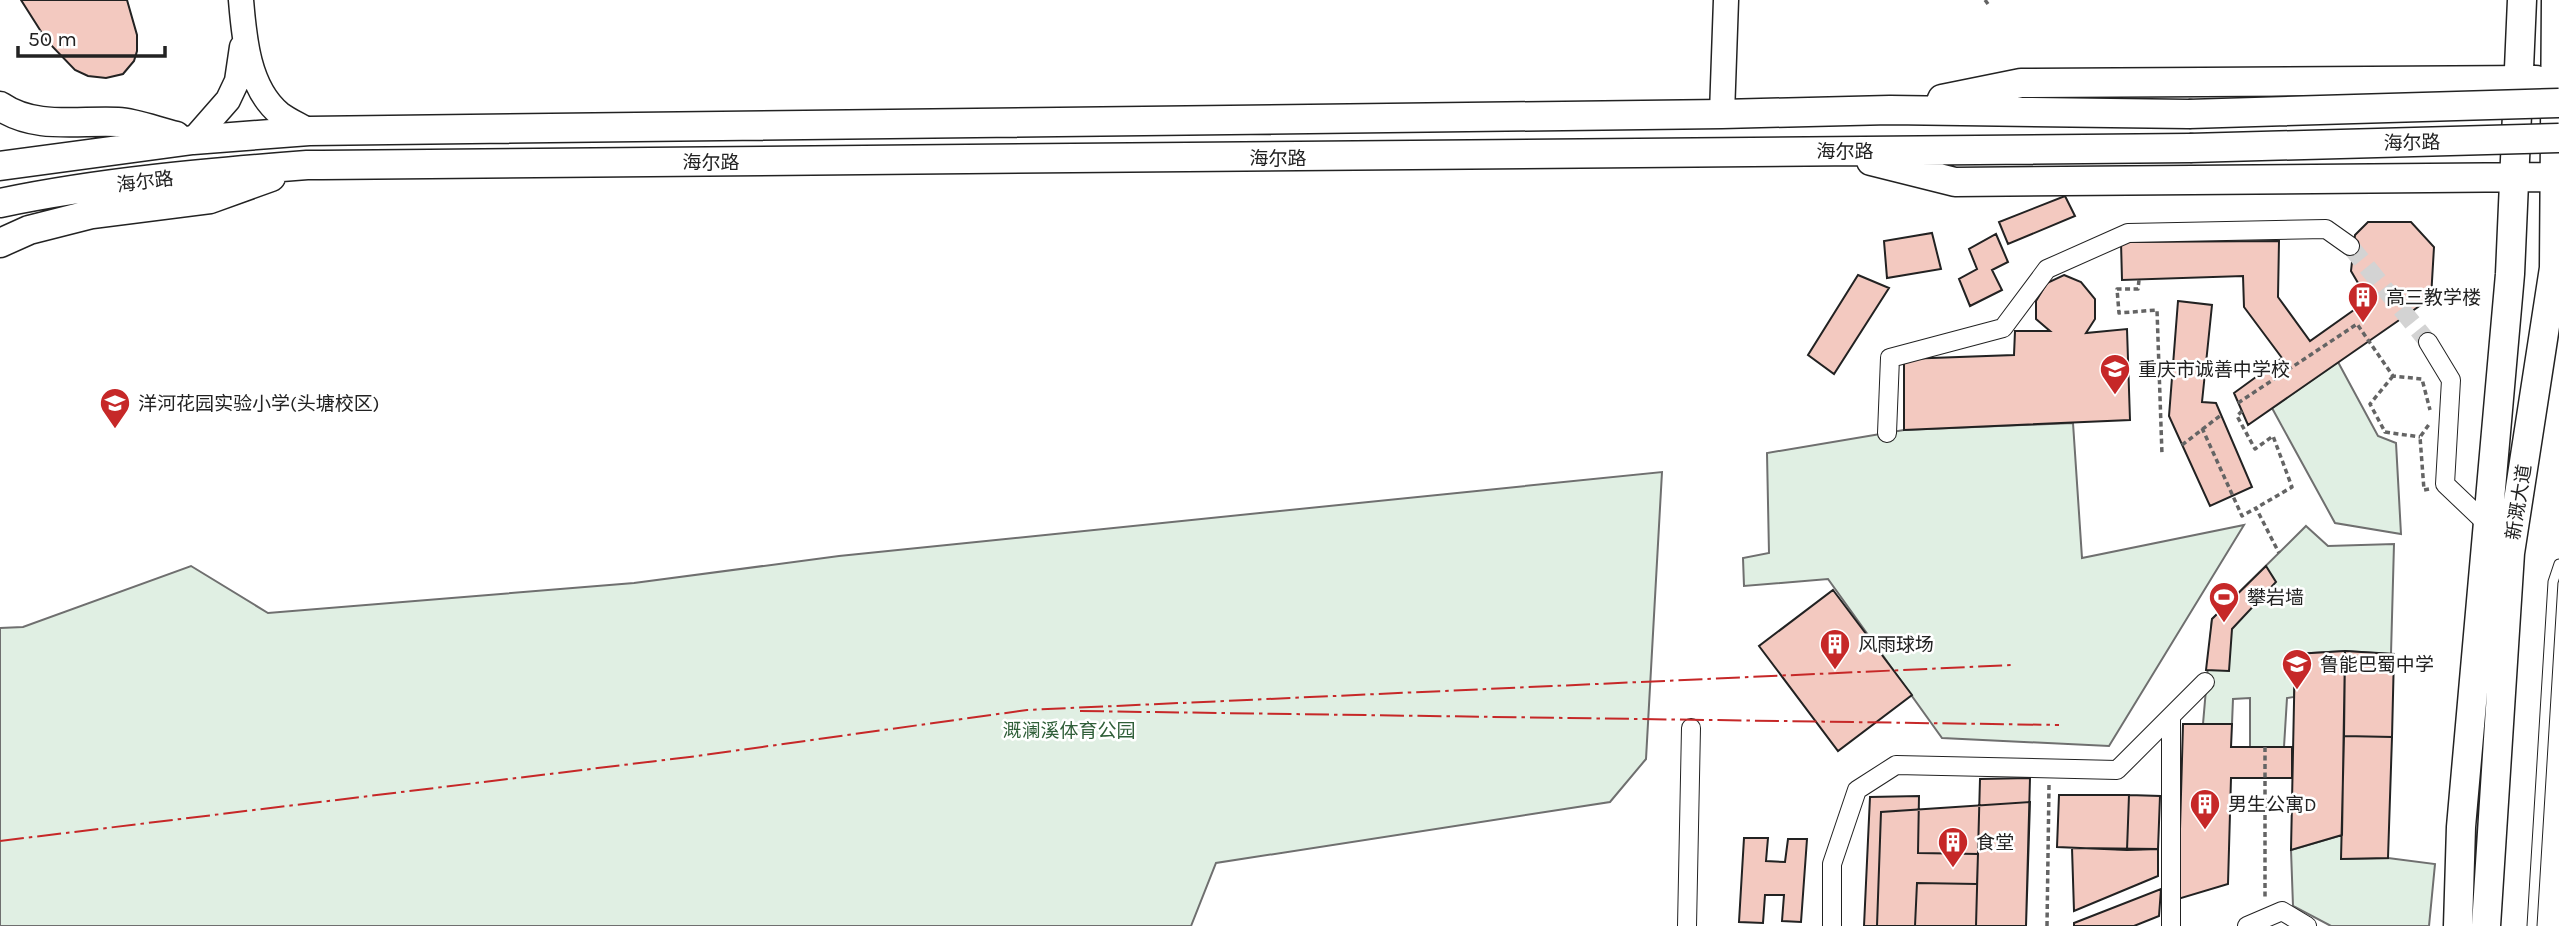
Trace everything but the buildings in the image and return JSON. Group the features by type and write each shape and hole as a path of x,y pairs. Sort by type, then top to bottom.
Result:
{"main road":[{"name":"新溉大道","path":"2458,926 2461,827 2510,274 2522,0"},
{"name":"新溉大道","path":"2486,926 2510,553 2556,268 2556,0"},
{"path":"1890,110 2021,83 2517,79 2558,91"},
{"name":"海尔路","path":"0,166 270,132 1890,110 2189,114 2558,91"},
{"path":"0,106 22,117 45,122 121,122 192,140"},
{"name":"海尔路","path":"0,203 43,194 194,175 307,165 2190,148 2559,138"},
{"path":"1834,152 1955,182 2554,177"},
{"path":"0,243 29,230 92,214 211,199 307,165"}],"street":[{"path":"241,0 244,36 256,81 267,102 280,114 309,131"},
{"path":"1722,114 1726,0"},
{"path":"192,140 228,100 237,80 244,36"},
{"path":"1887,433 1890,358 2003,328 2047,270 2128,233 2326,229 2350,246"},
{"path":"2428,342 2451,380 2445,484 2487,524"},
{"path":"1832,926 1832,864 1857,790 1896,765 2117,770 2205,682"},
{"path":"2171,716 2171,926"},
{"path":"1686,926 1690,729"},
{"path":"2247,926 2282,911 2307,926"}],"lane":[{"path":"2532,926 2553,582 2559,564"}],"path":[{"path":"2139,280 2138,289 2117,289 2119,313 2157,310 2162,455"},
{"path":"2238,403 2357,324 2393,376 2422,379 2432,420 2420,437 2424,490 2445,484"},
{"path":"2393,376 2370,404 2385,432 2420,437"},
{"path":"2202,428 2242,516 2292,487 2273,436 2255,449 2237,416 2242,411"},
{"path":"2182,445 2221,415"},
{"path":"2256,508 2279,553"},
{"path":"2265,747 2265,918"},
{"path":"2047,926 2049,769"}],"green space":[{"path":"2338,362 2378,436 2396,443 2401,534 2335,523 2272,408"},
{"path":"2073,423 2082,558 2244,525 2109,746 1942,738 1828,579 1744,586 1743,558 1769,553 1767,453 1904,430"},
{"name":"溉澜溪体育公园","path":"1662,472 1646,759 1610,802 1216,863 1191,926 0,926 0,628 23,627 191,566 268,613 634,583 839,556"},
{"path":"2306,526 2328,546 2394,544 2391,654 2345,651 2295,654 2294,697 2287,698 2284,747 2250,747 2250,698 2233,699 2232,724 2203,724 2212,619"},
{"path":"2342,835 2342,859 2388,858 2435,864 2429,926 2331,926 2293,906 2291,850"}],"tunnel":[{"path":"2350,246 2428,342"}],"power":[{"path":"0,841 697,756 1027,710 2013,665"},
{"path":"1080,711 2059,725"}],"place":[{"name":"高三教学楼","path":"2363,324"},
{"name":"重庆市诚善中学校","path":"2115,396"},
{"name":"洋河花园实验小学(头塘校区)","path":"115,430"},
{"name":"攀岩墙","path":"2224,624"},
{"name":"风雨球场","path":"1835,671"},
{"name":"鲁能巴蜀中学","path":"2297,691"},
{"name":"男生公寓D","path":"2205,831"},
{"name":"食堂","path":"1953,869"}]}
